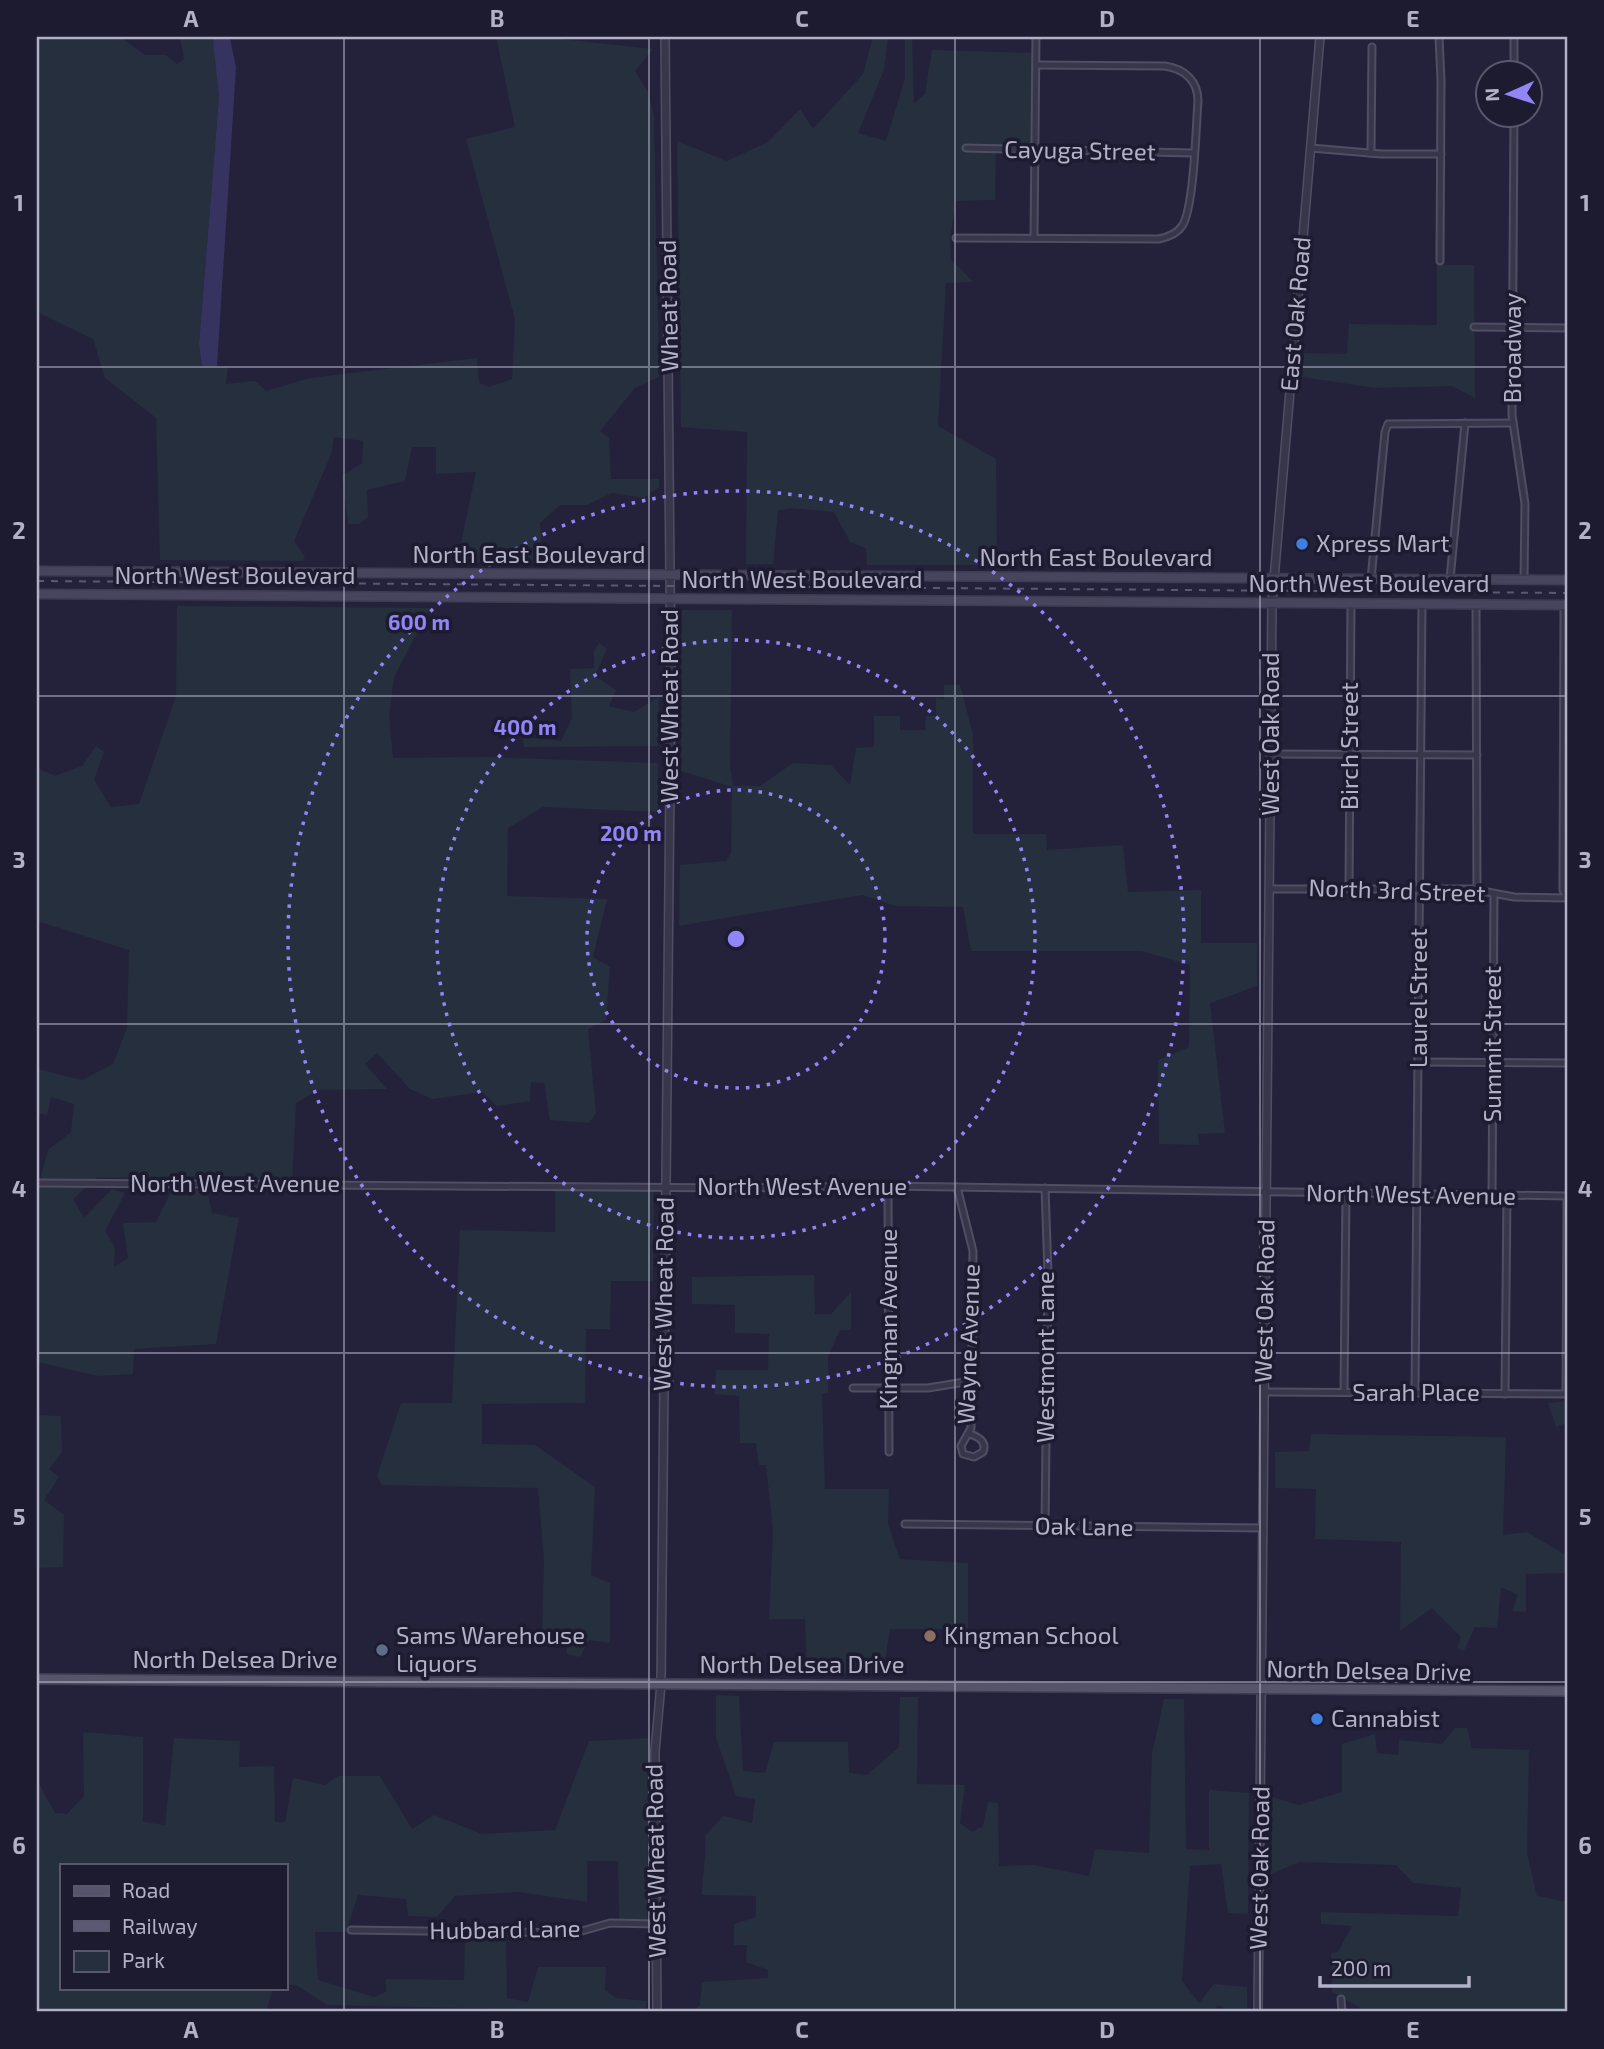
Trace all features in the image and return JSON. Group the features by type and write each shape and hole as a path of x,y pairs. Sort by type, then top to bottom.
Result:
{"main road":[{"name":"North East Boulevard","path":"37,571 1567,580"},
{"name":"North West Boulevard","path":"37,594 1566,605"},
{"name":"North Delsea Drive","path":"37,1679 1567,1691"}],"street":[{"name":"Wheat Road","path":"665,37 671,575"},
{"path":"1034,238 1036,37"},
{"name":"East Oak Road","path":"1273,591 1320,37"},
{"path":"1438,37 1440,261"},
{"path":"1514,37 1514,60"},
{"path":"1371,153 1372,47"},
{"path":"956,238 1159,239 1177,232 1184,223 1188,210 1194,153 1198,94 1194,83 1180,69 1157,66 1036,65"},
{"name":"Broadway","path":"1514,130 1513,423 1524,479 1524,580"},
{"path":"1311,148 1371,153 1441,154"},
{"name":"Cayuga Street","path":"966,149 1194,153"},
{"path":"1474,327 1567,328"},
{"path":"1371,579 1385,427 1392,422 1513,423"},
{"path":"1450,579 1465,423"},
{"name":"West Wheat Road","path":"657,2012 655,1751 661,1684 671,575"},
{"name":"West Oak Road","path":"1258,2012 1273,591"},
{"name":"Birch Street","path":"1349,888 1351,603"},
{"name":"Laurel Street","path":"1415,1392 1422,604"},
{"path":"1476,604 1477,889"},
{"path":"1566,605 1563,890 1567,898"},
{"path":"1271,754 1477,755"},
{"name":"North 3rd Street","path":"1269,889 1477,889 1514,897 1567,898"},
{"name":"Summit Street","path":"1492,1195 1494,894"},
{"path":"1418,1062 1567,1063"},
{"name":"North West Avenue","path":"37,1183 888,1186 1567,1196"},
{"name":"Kingman Avenue","path":"888,1186 889,1452"},
{"name":"Wayne Avenue","path":"957,1187 972,1251 971,1428 961,1446 963,1454 974,1457 983,1452 984,1445 981,1439 970,1434"},
{"name":"Westmont Lane","path":"1045,1188 1048,1286 1045,1527"},
{"path":"1344,1392 1346,1194"},
{"path":"1506,1394 1507,1195"},
{"path":"1566,1394 1567,1196"},
{"path":"853,1388 937,1388 971,1381"},
{"name":"Sarah Place","path":"1264,1392 1566,1394"},
{"name":"Oak Lane","path":"905,1524 1263,1528"},
{"name":"Hubbard Lane","path":"351,1930 567,1934 581,1933 610,1923 658,1924"},
{"path":"1341,1999 1342,2012"}],"green space":[{"path":"37,37 120,37 145,55 166,55 177,64 184,59 180,37 215,37 213,42 219,97 199,344 202,366 228,367 226,384 255,381 266,391 310,378 477,358 479,383 489,387 512,379 515,319 466,139 515,127 496,37 562,37 653,49 635,71 648,92 654,116 659,377 635,388 600,431 609,438 611,479 659,479 659,487 644,498 612,493 587,505 560,505 540,523 543,563 457,562 476,472 436,474 436,447 412,447 405,481 367,490 368,517 359,524 348,524 342,476 362,463 363,441 334,437 332,452 294,541 305,557 303,561 160,560 156,418 105,378 93,339 37,312"},
{"path":"873,37 888,37 884,70 858,133 886,141 905,78 905,37 912,37 914,104 925,93 932,50 1035,53 1035,150 996,153 995,200 956,201 950,239 951,259 973,282 946,283 938,426 996,459 997,565 867,565 866,548 850,542 834,512 791,508 778,511 773,564 746,564 747,432 681,427 677,141 727,161 768,142 800,109 813,129 863,74"},
{"path":"1437,265 1474,265 1475,398 1452,386 1375,388 1302,377 1304,353 1347,354 1349,324 1437,325"},
{"path":"177,606 430,608 394,677 389,716 393,758 488,757 658,763 658,812 543,807 508,828 507,896 607,899 593,957 610,967 606,1020 588,1029 596,1113 589,1123 550,1120 544,1083 531,1082 530,1101 497,1106 482,1092 432,1099 410,1089 377,1053 365,1064 387,1089 318,1090 296,1103 292,1184 245,1183 242,1176 97,1178 73,1199 84,1218 112,1189 125,1193 105,1231 115,1247 114,1267 128,1258 123,1223 156,1222 173,1188 207,1190 212,1213 239,1218 216,1344 134,1349 133,1374 98,1376 37,1362 37,1191 48,1150 71,1132 74,1104 51,1097 47,1115 37,1113 37,1069 82,1080 113,1064 127,1028 129,950 37,921 37,768 55,776 82,766 96,746 104,752 94,780 111,807 139,804 176,696"},
{"path":"682,610 732,610 730,767 733,786 760,786 793,763 831,765 850,785 856,748 874,747 874,716 900,716 900,730 925,730 926,716 936,716 936,698 944,699 944,685 960,685 973,734 973,834 1046,834 1047,850 1123,845 1128,892 1201,890 1201,943 1257,943 1257,986 1210,1003 1225,1133 1198,1134 1199,1145 1159,1144 1158,1060 1189,1047 1190,965 1141,951 971,951 963,907 896,906 862,895 679,926 680,865 726,861 731,853 732,787 681,771"},
{"path":"599,643 607,649 595,676 616,690 609,706 634,712 659,697 658,746 524,747 523,737 561,741 572,718 570,669 594,668 594,651"},
{"path":"555,1185 654,1186 653,1281 611,1281 610,1329 586,1329 585,1403 482,1404 482,1444 535,1445 595,1487 591,1575 610,1583 610,1643 589,1640 580,1657 567,1654 567,1635 542,1634 544,1561 538,1488 382,1485 377,1476 401,1403 452,1403 460,1230 555,1232"},
{"path":"814,1275 815,1314 831,1314 851,1292 851,1330 840,1330 828,1356 828,1393 822,1394 825,1489 889,1489 888,1524 900,1559 968,1563 968,1629 890,1629 883,1674 807,1673 805,1619 769,1619 773,1530 766,1465 759,1465 756,1443 740,1443 739,1396 715,1394 716,1370 768,1370 769,1334 735,1333 735,1305 692,1304 692,1277"},
{"path":"1567,1401 1567,1423 1556,1427 1548,1403"},
{"path":"37,1415 61,1416 62,1452 49,1469 59,1477 44,1500 64,1515 63,1567 37,1568"},
{"path":"1311,1434 1506,1437 1503,1535 1527,1532 1567,1556 1567,1573 1526,1574 1526,1612 1512,1611 1518,1595 1501,1587 1497,1628 1475,1627 1464,1651 1457,1648 1461,1637 1432,1608 1400,1631 1401,1542 1315,1539 1316,1489 1275,1488 1275,1452 1309,1451"},
{"path":"716,1695 739,1696 743,1771 765,1773 774,1742 848,1742 849,1773 867,1775 899,1747 900,1697 918,1697 917,1784 965,1785 960,1823 972,1832 983,1826 988,1802 998,1803 999,1866 1034,1865 1089,1876 1095,1849 1149,1853 1152,1754 1164,1699 1184,1699 1186,1849 1209,1850 1209,1790 1249,1793 1248,1914 1228,1913 1221,1864 1190,1866 1182,1981 1199,2003 1214,1984 1247,1987 1247,2012 1229,2012 1219,2005 1212,2012 692,2012 700,2005 702,1982 768,1978 768,1970 746,1962 747,1945 734,1945 734,1924 756,1917 756,1896 702,1895 705,1836 723,1816 752,1823 755,1799 736,1796 716,1738"},
{"path":"1455,1728 1467,1728 1472,1748 1529,1750 1527,1853 1537,1896 1567,1902 1567,2012 1367,2012 1332,1992 1331,1953 1338,1952 1352,1926 1321,1924 1321,1912 1458,1916 1461,1888 1413,1883 1396,1865 1299,1862 1271,1874 1272,1797 1299,1805 1342,1792 1342,1744 1375,1734 1377,1753 1398,1755 1399,1740 1442,1744"},
{"path":"83,1732 143,1737 143,1822 165,1825 174,1738 240,1741 239,1767 274,1766 275,1822 285,1822 293,1778 325,1785 338,1776 380,1776 412,1829 434,1815 482,1834 555,1830 589,1741 649,1738 647,1921 619,1921 618,1861 587,1861 587,1902 519,1892 455,1896 437,1917 408,1916 406,1899 358,1895 346,1932 315,1932 318,1980 374,1997 386,1992 386,1979 464,1980 465,1932 506,1933 507,1998 528,2002 538,1967 606,1967 605,1990 616,1998 646,2001 646,2012 327,2005 296,1985 287,1985 287,1864 60,1864 60,1990 272,1990 266,2012 37,2012 37,1780 55,1813 67,1814 84,1796"}],"shaded area":[{"path":"215,37 230,39 236,67 217,366 202,366 199,344 219,97 213,42"}],"railway":[{"path":"37,581 1567,593"}],"place":[{"name":"Xpress Mart","path":"1302,544"},
{"name":"Kingman School","path":"930,1636"},
{"name":"Sams Warehouse Liquors","path":"382,1650"},
{"name":"Cannabist","path":"1317,1719"}]}
